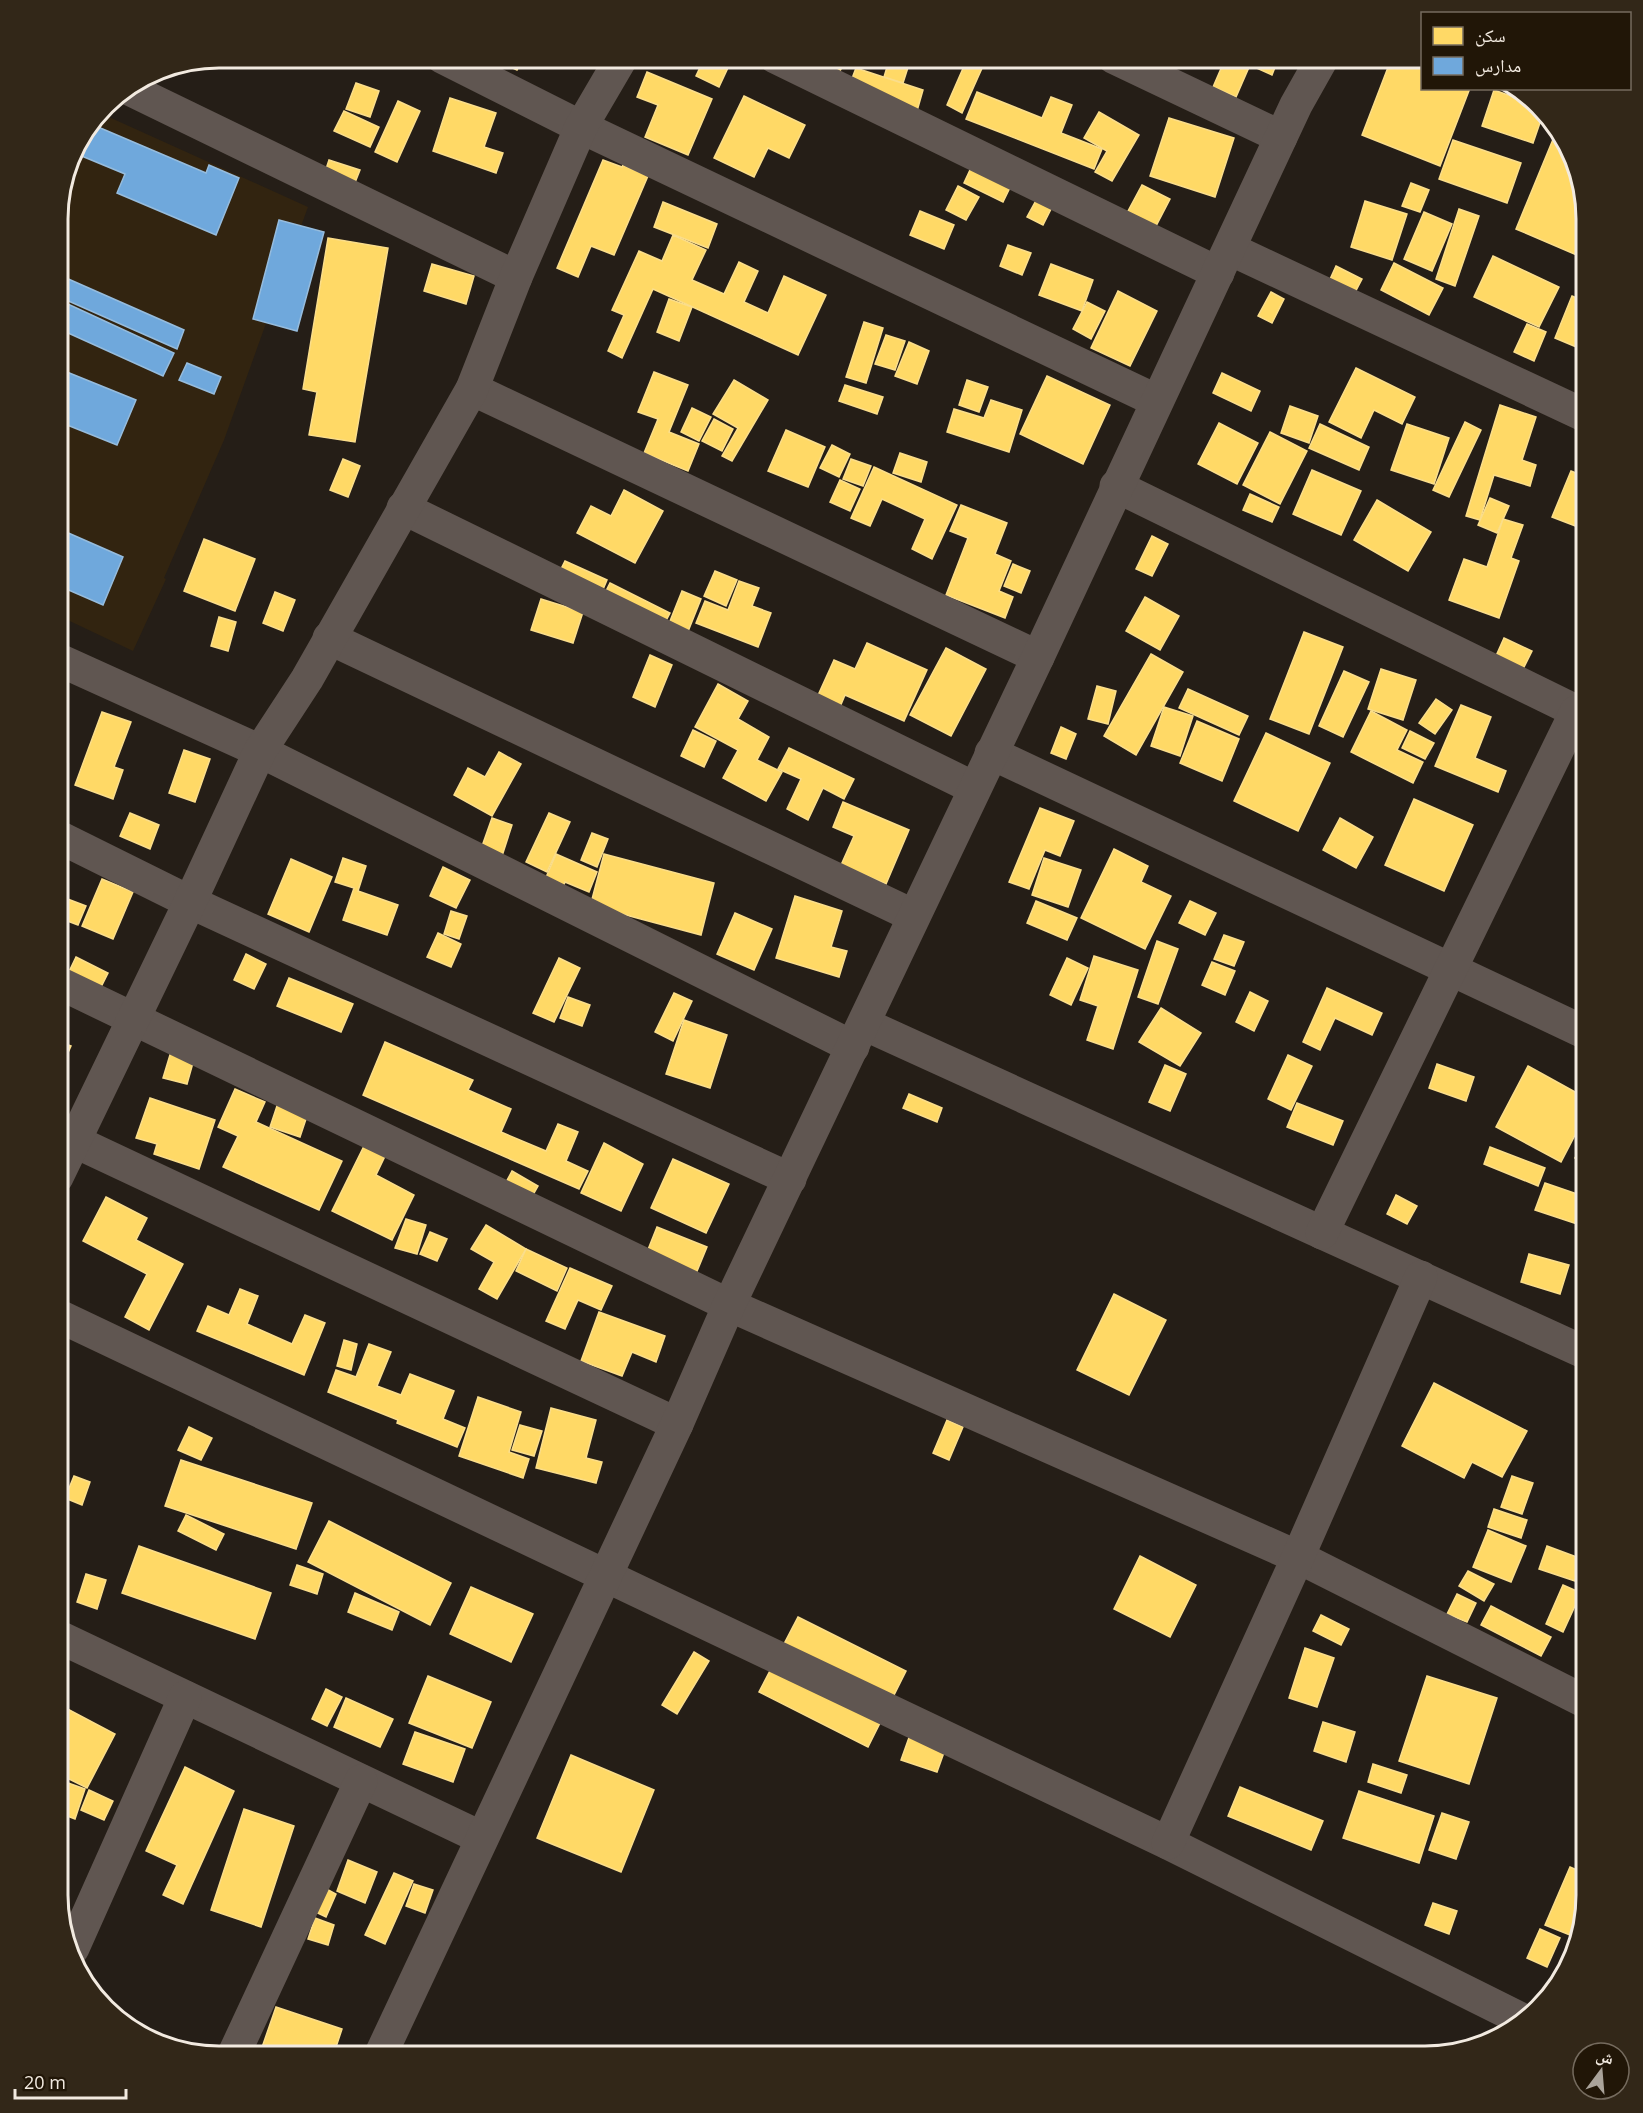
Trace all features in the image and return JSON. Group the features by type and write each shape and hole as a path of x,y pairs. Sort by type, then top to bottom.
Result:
{"street":[{"path":"462,67 581,127 1157,401"},
{"path":"68,1133 133,1019 260,751 307,679 472,389 516,277 581,127 616,67"},
{"path":"798,67 1224,261 1576,412"},
{"path":"1136,68 1281,137"},
{"path":"385,2046 677,1424 729,1305 1038,657 1296,105 1317,68"},
{"path":"136,93 516,277"},
{"path":"472,389 1038,657"},
{"path":"1116,486 1576,712"},
{"path":"403,508 974,788"},
{"path":"329,638 914,916"},
{"path":"68,664 260,751 858,1035 1322,1233 1576,1348"},
{"path":"1322,1233 1451,970 1576,724"},
{"path":"991,753 1576,1028"},
{"path":"68,841 190,902 790,1179"},
{"path":"68,987 729,1305 1298,1557 1576,1697"},
{"path":"68,1138 677,1424"},
{"path":"1168,1843 1298,1557 1421,1277"},
{"path":"68,1320 1168,1843 1514,2016"},
{"path":"68,1641 482,1838"},
{"path":"76,1942 185,1697"},
{"path":"238,2046 362,1781"}],"shaded area":[{"path":"108,116 308,207 224,440 133,651 68,620 68,208 79,161 88,143"}],"building: سكن":[{"path":"700,67 728,67 719,87 696,76"},
{"path":"823,67 842,68 836,79"},
{"path":"856,68 923,90 917,111 848,89"},
{"path":"887,68 908,68 903,83 884,77"},
{"path":"963,68 982,68 962,113 947,105"},
{"path":"1221,68 1249,68 1236,97 1213,87"},
{"path":"1256,68 1275,68 1272,75"},
{"path":"1388,68 1421,68 1421,90 1469,90 1440,166 1362,135"},
{"path":"647,72 712,99 688,155 645,137 658,105 637,97"},
{"path":"356,83 379,91 370,117 346,109"},
{"path":"1494,90 1517,99 1540,122 1533,143 1482,126"},
{"path":"977,92 1042,118 1051,97 1072,105 1061,133 1102,149 1094,169 966,119"},
{"path":"744,96 805,125 789,158 768,148 754,177 714,158"},
{"path":"450,98 496,113 484,147 503,153 496,173 433,151"},
{"path":"398,101 420,111 397,162 375,152"},
{"path":"344,111 379,127 370,147 334,131"},
{"path":"1099,112 1139,135 1112,181 1095,172 1107,151 1084,138"},
{"path":"1169,118 1234,138 1215,197 1150,176"},
{"path":"1453,140 1521,163 1507,203 1439,179"},
{"path":"1553,140 1560,152 1573,189 1576,255 1516,229"},
{"path":"976,157 1016,175 1003,202 964,183"},
{"path":"329,160 360,170 354,185 324,175"},
{"path":"603,160 622,167 623,165 648,176 614,255 591,246 578,277 557,268"},
{"path":"1411,183 1429,190 1420,212 1402,206"},
{"path":"1142,185 1170,199 1155,228 1127,213"},
{"path":"958,186 979,197 966,220 946,210"},
{"path":"1039,195 1054,203 1043,225 1027,217"},
{"path":"1365,201 1407,214 1392,260 1351,247"},
{"path":"663,202 717,224 708,248 654,227"},
{"path":"1459,209 1479,216 1455,286 1436,279"},
{"path":"920,211 954,225 944,249 910,235"},
{"path":"1424,212 1452,224 1432,271 1404,259"},
{"path":"673,235 706,250 692,280 724,294 739,262 758,271 744,302 768,313 784,276 826,295 798,355 653,289 622,358 608,351 624,315 612,310 639,251 662,261"},
{"path":"328,238 388,248 355,442 309,435 317,392 303,389"},
{"path":"1008,245 1031,253 1022,275 1000,266"},
{"path":"1493,256 1559,287 1539,327 1474,297"},
{"path":"1394,263 1443,288 1429,315 1381,290"},
{"path":"432,264 474,276 466,304 424,291"},
{"path":"1051,264 1093,280 1082,311 1039,295"},
{"path":"1336,266 1362,279 1352,298 1327,286"},
{"path":"1118,291 1157,311 1130,366 1091,348"},
{"path":"1271,292 1284,299 1272,323 1258,316"},
{"path":"1572,296 1576,298 1576,347 1555,338"},
{"path":"669,299 692,307 679,341 657,332"},
{"path":"1087,302 1105,311 1091,339 1073,329"},
{"path":"864,322 883,328 866,383 846,377"},
{"path":"1527,324 1546,332 1534,361 1514,352"},
{"path":"886,335 905,341 895,370 875,364"},
{"path":"909,342 929,351 917,384 895,376"},
{"path":"1356,368 1415,397 1402,424 1374,410 1361,438 1329,422"},
{"path":"654,372 688,385 669,432 699,444 688,471 644,453 658,419 638,412"},
{"path":"1222,373 1260,391 1251,411 1213,393"},
{"path":"1047,376 1110,405 1083,464 1020,434"},
{"path":"734,380 768,400 732,461 722,456 738,428 713,414"},
{"path":"967,380 988,387 979,412 959,405"},
{"path":"845,385 883,397 877,414 839,401"},
{"path":"991,400 1022,410 1009,452 947,432 954,409 984,418"},
{"path":"1500,405 1536,417 1522,460 1536,465 1530,486 1494,475 1480,520 1466,516"},
{"path":"1290,406 1318,416 1309,443 1281,433"},
{"path":"692,408 711,417 699,441 681,432"},
{"path":"714,419 733,429 722,451 702,441"},
{"path":"1465,422 1481,430 1449,497 1433,490"},
{"path":"1219,423 1258,443 1237,484 1198,464"},
{"path":"1320,424 1369,447 1359,470 1309,448"},
{"path":"1407,424 1449,438 1434,484 1391,470"},
{"path":"786,430 825,447 808,487 768,471"},
{"path":"1270,432 1307,451 1280,504 1243,485"},
{"path":"832,445 850,454 839,477 820,468"},
{"path":"900,453 927,462 921,482 893,473"},
{"path":"343,459 360,466 348,497 330,490"},
{"path":"851,459 871,466 863,486 843,479"},
{"path":"874,467 957,505 932,559 912,549 925,519 882,499 870,526 851,518"},
{"path":"1312,470 1361,491 1341,535 1293,514"},
{"path":"1571,471 1576,473 1576,526 1552,517"},
{"path":"840,480 860,489 850,511 830,502"},
{"path":"624,490 663,511 635,563 577,533 591,506 611,516"},
{"path":"1250,494 1279,507 1272,522 1243,510"},
{"path":"1490,498 1509,506 1497,533 1478,525"},
{"path":"1377,500 1431,532 1408,571 1354,540"},
{"path":"961,505 1007,523 995,554 1011,561 999,591 1013,597 1005,618 946,595 968,538 950,531"},
{"path":"1503,519 1523,525 1511,558 1519,561 1499,618 1449,600 1464,559 1487,567"},
{"path":"1152,536 1168,544 1152,576 1136,569"},
{"path":"204,539 255,559 235,611 184,591"},
{"path":"565,561 607,580 599,599 556,579"},
{"path":"1013,564 1030,571 1021,593 1004,586"},
{"path":"715,571 737,580 726,606 704,596"},
{"path":"739,581 759,588 752,606 771,613 758,647 696,623 705,601 728,610"},
{"path":"610,583 670,613 660,632 601,601"},
{"path":"682,591 701,599 685,639 666,631"},
{"path":"275,592 295,600 283,631 263,623"},
{"path":"1145,597 1179,616 1160,650 1126,631"},
{"path":"541,599 583,612 573,643 531,630"},
{"path":"219,617 236,622 228,651 211,646"},
{"path":"1304,632 1343,647 1309,734 1270,719"},
{"path":"1504,638 1532,651 1523,669 1496,656"},
{"path":"867,643 927,670 904,721 845,695 837,714 814,704 834,660 855,669"},
{"path":"946,648 986,669 951,736 910,715"},
{"path":"1151,654 1183,672 1136,755 1104,736"},
{"path":"650,655 672,665 655,707 633,697"},
{"path":"1381,669 1416,680 1403,720 1368,709"},
{"path":"1344,671 1369,682 1343,737 1319,726"},
{"path":"718,684 748,701 738,719 769,737 757,760 782,772 766,801 723,778 738,750 695,727"},
{"path":"1097,686 1116,691 1108,724 1088,719"},
{"path":"1188,689 1248,716 1239,735 1179,708"},
{"path":"1436,699 1452,710 1435,734 1419,723"},
{"path":"1461,705 1491,717 1475,758 1506,771 1498,792 1435,766"},
{"path":"1164,707 1193,716 1180,756 1151,746"},
{"path":"1371,711 1407,730 1397,750 1423,762 1413,783 1351,752"},
{"path":"102,712 131,722 114,767 123,770 113,799 75,785"},
{"path":"1197,721 1239,739 1222,781 1180,763"},
{"path":"1061,727 1076,734 1066,759 1051,753"},
{"path":"693,730 716,741 704,767 681,756"},
{"path":"1410,731 1434,743 1425,759 1402,748"},
{"path":"1266,733 1330,763 1298,831 1234,801"},
{"path":"789,748 854,779 844,799 823,788 808,820 787,809 801,779 778,769"},
{"path":"184,750 210,759 195,802 169,793"},
{"path":"499,752 521,764 492,816 454,795 468,768 485,777"},
{"path":"1414,799 1473,825 1444,891 1385,865"},
{"path":"843,802 909,830 886,884 841,865 854,836 833,827"},
{"path":"1040,808 1074,821 1060,856 1045,850 1029,889 1009,882"},
{"path":"130,813 159,825 150,849 120,836"},
{"path":"549,813 570,822 547,872 526,862"},
{"path":"492,818 512,825 502,856 481,849"},
{"path":"1340,818 1373,837 1356,868 1323,850"},
{"path":"592,833 608,839 597,867 581,860"},
{"path":"1114,849 1148,866 1141,882 1171,896 1145,949 1081,918"},
{"path":"556,854 597,872 589,892 565,882 556,903 538,896"},
{"path":"604,854 714,883 701,935 607,910 587,918"},
{"path":"343,858 366,866 358,891 398,905 387,935 343,920 354,888 335,882"},
{"path":"1044,858 1081,870 1068,907 1032,895"},
{"path":"291,859 332,877 309,932 268,914"},
{"path":"443,867 470,880 456,908 430,896"},
{"path":"102,879 133,892 113,939 82,926"},
{"path":"795,896 842,911 831,947 847,951 839,977 776,958"},
{"path":"68,899 86,906 78,925 68,921"},
{"path":"1036,901 1077,918 1067,940 1027,923"},
{"path":"1190,901 1216,913 1205,935 1179,923"},
{"path":"451,911 467,916 459,939 444,934"},
{"path":"735,913 772,929 754,970 717,954"},
{"path":"438,933 461,944 451,967 427,957"},
{"path":"1224,935 1244,942 1234,966 1214,959"},
{"path":"1157,941 1178,949 1158,1004 1138,997"},
{"path":"246,954 266,964 254,989 234,980"},
{"path":"1094,956 1138,970 1113,1049 1087,1040 1098,1006 1080,1000"},
{"path":"76,957 108,973 99,991 68,976"},
{"path":"559,958 580,968 554,1022 533,1013"},
{"path":"1067,958 1088,968 1071,1005 1050,995"},
{"path":"1212,962 1235,971 1225,995 1202,985"},
{"path":"289,978 353,1004 341,1032 277,1006"},
{"path":"1327,988 1382,1013 1372,1035 1335,1018 1320,1050 1303,1042"},
{"path":"1250,992 1268,1001 1254,1031 1236,1022"},
{"path":"674,993 692,1001 673,1041 655,1032"},
{"path":"568,997 590,1005 582,1026 560,1018"},
{"path":"1161,1008 1201,1033 1180,1066 1139,1042"},
{"path":"684,1020 727,1035 710,1088 666,1074"},
{"path":"385,1042 473,1080 468,1090 511,1109 501,1132 546,1151 558,1124 578,1132 566,1161 588,1171 579,1189 363,1095"},
{"path":"173,1045 196,1052 187,1084 163,1078"},
{"path":"1288,1055 1312,1066 1291,1110 1268,1099"},
{"path":"1437,1064 1474,1077 1466,1101 1429,1088"},
{"path":"1165,1065 1186,1074 1170,1111 1149,1102"},
{"path":"1528,1066 1576,1092 1576,1133 1561,1162 1496,1127"},
{"path":"235,1089 265,1102 256,1122 342,1161 319,1210 223,1167 238,1136 218,1127"},
{"path":"909,1094 942,1108 937,1122 903,1108"},
{"path":"150,1098 215,1120 199,1169 154,1154 157,1144 136,1138"},
{"path":"278,1103 308,1113 300,1137 270,1127"},
{"path":"1297,1103 1343,1121 1333,1145 1287,1127"},
{"path":"604,1143 643,1164 621,1211 581,1193"},
{"path":"365,1144 386,1154 376,1175 414,1195 392,1240 332,1211"},
{"path":"1490,1147 1545,1168 1538,1186 1484,1164"},
{"path":"673,1159 729,1184 706,1233 651,1208"},
{"path":"512,1171 538,1186 530,1200 504,1186"},
{"path":"1545,1183 1576,1194 1576,1224 1535,1210"},
{"path":"1396,1195 1417,1206 1407,1224 1387,1214"},
{"path":"106,1197 147,1218 136,1240 183,1264 149,1330 125,1317 147,1274 83,1241"},
{"path":"406,1219 426,1225 417,1254 395,1248"},
{"path":"486,1225 526,1249 497,1299 479,1289 494,1262 471,1249"},
{"path":"657,1227 707,1247 695,1276 645,1257"},
{"path":"430,1232 447,1239 437,1261 420,1254"},
{"path":"526,1249 567,1268 557,1291 516,1271"},
{"path":"1529,1254 1569,1265 1560,1294 1521,1282"},
{"path":"570,1268 612,1286 601,1310 578,1300 565,1329 546,1321"},
{"path":"240,1289 258,1296 247,1324 292,1344 305,1315 325,1323 304,1375 197,1331 208,1306 229,1315"},
{"path":"1114,1294 1166,1320 1129,1395 1077,1370"},
{"path":"599,1312 665,1336 656,1362 632,1352 622,1376 581,1361"},
{"path":"344,1340 357,1344 351,1370 337,1366"},
{"path":"369,1344 391,1352 377,1386 401,1395 410,1374 454,1391 443,1419 465,1428 457,1447 328,1392 336,1370 356,1377"},
{"path":"1434,1383 1527,1431 1502,1477 1472,1462 1464,1478 1402,1446"},
{"path":"478,1397 521,1412 509,1452 529,1459 523,1478 459,1456"},
{"path":"551,1408 596,1420 586,1458 602,1462 596,1483 536,1468"},
{"path":"947,1420 963,1427 949,1460 933,1453"},
{"path":"520,1425 542,1431 534,1456 512,1450"},
{"path":"189,1427 212,1438 201,1460 178,1450"},
{"path":"181,1460 312,1503 296,1549 165,1506"},
{"path":"74,1476 90,1482 82,1505 68,1499 68,1491"},
{"path":"1512,1476 1533,1483 1522,1514 1501,1507"},
{"path":"1494,1509 1527,1520 1521,1538 1488,1527"},
{"path":"186,1515 224,1534 216,1550 178,1531"},
{"path":"329,1521 451,1583 430,1625 308,1562"},
{"path":"1488,1530 1526,1546 1511,1582 1473,1567"},
{"path":"139,1546 271,1593 255,1639 122,1593"},
{"path":"1547,1546 1576,1557 1575,1581 1539,1569"},
{"path":"1140,1556 1196,1585 1170,1637 1114,1609"},
{"path":"297,1565 323,1574 317,1594 290,1585"},
{"path":"1468,1571 1494,1584 1484,1601 1459,1586"},
{"path":"86,1574 106,1580 97,1609 77,1602"},
{"path":"1563,1585 1576,1591 1576,1604 1563,1632 1546,1624"},
{"path":"471,1587 533,1614 511,1662 450,1634"},
{"path":"355,1593 399,1612 392,1630 348,1612"},
{"path":"1457,1594 1476,1603 1467,1622 1447,1614"},
{"path":"1491,1606 1551,1637 1541,1656 1481,1625"},
{"path":"1321,1615 1349,1629 1341,1645 1313,1631"},
{"path":"798,1617 906,1671 868,1747 759,1692"},
{"path":"1305,1648 1334,1658 1317,1707 1289,1698"},
{"path":"694,1652 709,1661 677,1714 662,1705"},
{"path":"428,1676 491,1702 472,1748 409,1723"},
{"path":"1427,1676 1497,1698 1469,1784 1399,1761"},
{"path":"326,1689 342,1697 327,1726 312,1719"},
{"path":"346,1698 393,1719 380,1747 334,1727"},
{"path":"68,1709 115,1734 87,1788 68,1778"},
{"path":"916,1718 952,1730 937,1772 901,1760"},
{"path":"1323,1722 1355,1732 1346,1762 1314,1751"},
{"path":"415,1732 465,1749 453,1782 403,1764"},
{"path":"571,1755 654,1790 621,1872 537,1838"},
{"path":"1373,1764 1407,1775 1401,1793 1368,1782"},
{"path":"185,1767 234,1791 183,1904 163,1895 177,1865 146,1851"},
{"path":"68,1783 85,1789 75,1819 68,1816"},
{"path":"1240,1787 1323,1821 1311,1850 1228,1816"},
{"path":"89,1790 113,1801 104,1820 81,1810"},
{"path":"1359,1791 1434,1816 1419,1863 1343,1838"},
{"path":"244,1809 294,1826 261,1927 211,1910"},
{"path":"1442,1813 1469,1822 1456,1859 1429,1850"},
{"path":"348,1860 377,1872 365,1903 337,1891"},
{"path":"1570,1867 1576,1870 1576,1895 1570,1935 1545,1925"},
{"path":"394,1873 413,1881 385,1944 365,1935"},
{"path":"414,1884 433,1890 425,1913 406,1906"},
{"path":"319,1885 336,1894 326,1917 309,1909"},
{"path":"1433,1903 1457,1911 1449,1934 1425,1925"},
{"path":"315,1918 334,1925 328,1945 308,1939"},
{"path":"1540,1929 1560,1938 1547,1967 1527,1958"},
{"path":"276,2007 342,2029 336,2046 262,2046"}],"building: مدارس":[{"path":"98,127 206,173 209,165 239,178 216,235 117,193 125,174 81,156"},
{"path":"279,220 324,232 297,331 253,319"},
{"path":"68,279 184,330 177,349 68,301"},
{"path":"68,304 174,353 163,376 68,333"},
{"path":"187,363 221,377 214,394 179,380"},
{"path":"68,372 136,400 117,445 68,425"},
{"path":"68,533 123,557 103,605 68,590"}]}
